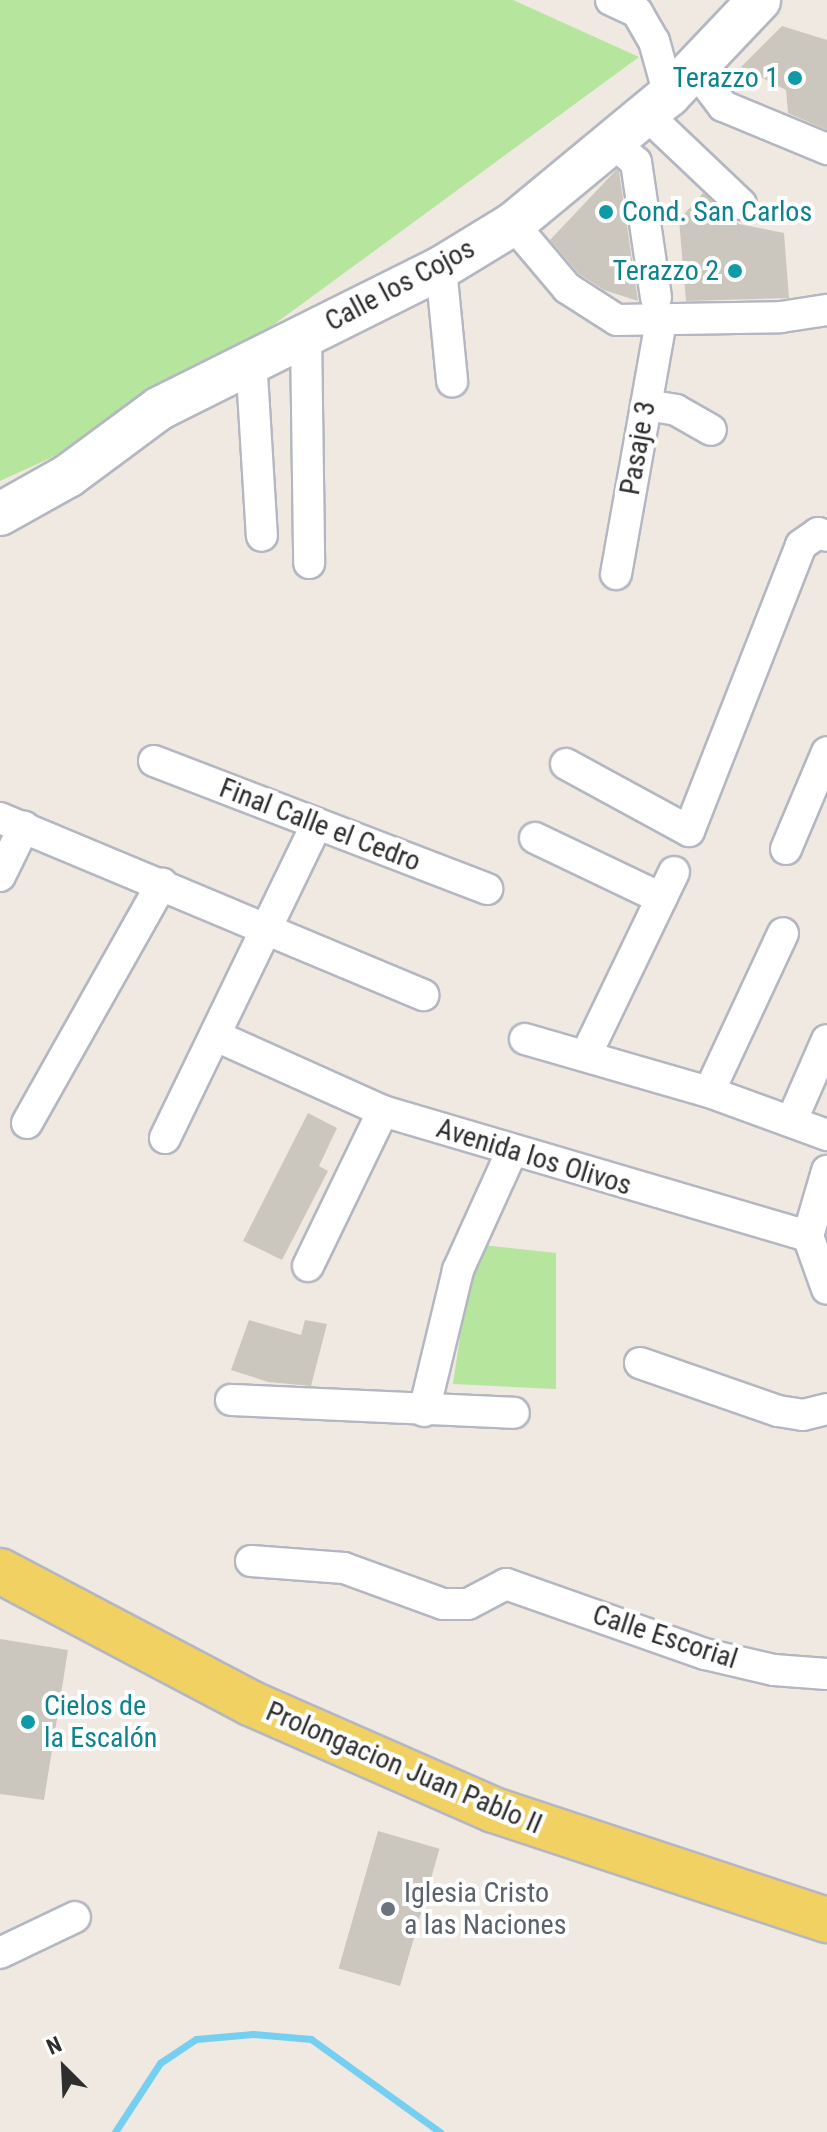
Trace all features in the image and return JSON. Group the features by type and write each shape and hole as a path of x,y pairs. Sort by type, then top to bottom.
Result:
{"main road":[{"name":"Prolongacion Juan Pablo II","path":"0,1545 220,1661 433,1754 827,1893"},
{"name":"Prolongacion Juan Pablo II","path":"0,1573 250,1703 494,1810 827,1920"}],"street":[{"path":"611,0 637,12 654,41 670,92 741,204"},
{"name":"Calle los Cojos","path":"0,514 68,476 160,408 251,358 441,268 513,224 670,92 759,0"},
{"path":"670,92 723,106 827,149"},
{"name":"Pasaje 3","path":"612,142 636,162 658,310 646,405 616,574"},
{"path":"513,224 567,288 617,320 658,310 827,310"},
{"path":"441,268 452,381"},
{"path":"306,334 309,563"},
{"path":"251,358 262,536"},
{"path":"646,405 676,410 711,430"},
{"path":"566,764 689,831 801,545 818,533 827,536"},
{"path":"786,849 827,752"},
{"name":"Final Calle el Cedro","path":"154,761 487,889"},
{"path":"0,876 12,822 264,924 424,995"},
{"path":"165,1138 216,1036 264,924 317,824"},
{"path":"535,838 668,885 586,1055"},
{"path":"27,1123 162,883"},
{"path":"709,1092 783,933"},
{"name":"Avenida los Olivos","path":"216,1036 383,1111 808,1236"},
{"path":"525,1039 709,1092 827,1135"},
{"path":"792,1120 827,1040"},
{"path":"308,1266 383,1111"},
{"path":"424,1411 458,1270 512,1151"},
{"path":"827,1171 808,1236 827,1289"},
{"path":"640,1363 778,1411 803,1415 827,1409"},
{"path":"231,1400 514,1413"},
{"name":"Calle Escorial","path":"251,1561 344,1568 456,1605 506,1584 705,1654 774,1670 827,1674"},
{"path":"0,1953 75,1917"}],"green space":[{"path":"0,0 513,0 639,57 160,408 0,481"},
{"path":"474,1244 556,1253 556,1389 453,1384"}],"building":[{"name":"Terazzo 1","path":"782,26 827,40 827,130 788,113 786,90 741,67"},
{"name":"Cond. San Carlos","path":"617,169 638,301 604,290 579,274 550,240"},
{"name":"Terazzo 2","path":"703,193 739,224 784,233 789,298 686,301 679,220"},
{"path":"308,1113 337,1128 319,1166 328,1171 282,1260 243,1241"},
{"path":"249,1320 301,1335 305,1320 327,1324 311,1386 268,1382 231,1370"},
{"name":"Cielos de la Escalón","path":"0,1639 68,1650 44,1800 0,1794"},
{"name":"Iglesia Cristo a las Naciones","path":"378,1831 440,1849 400,1986 339,1968"}],"waterway":[{"path":"115,2132 160,2063 196,2039 253,2034 311,2039 440,2132"}],"place":[{"name":"Terazzo 1","path":"795,78"},
{"name":"Cond. San Carlos","path":"606,212"},
{"name":"Terazzo 2","path":"735,271"},
{"name":"Cielos de la Escalón","path":"28,1722"},
{"name":"Iglesia Cristo a las Naciones","path":"388,1909"}]}
